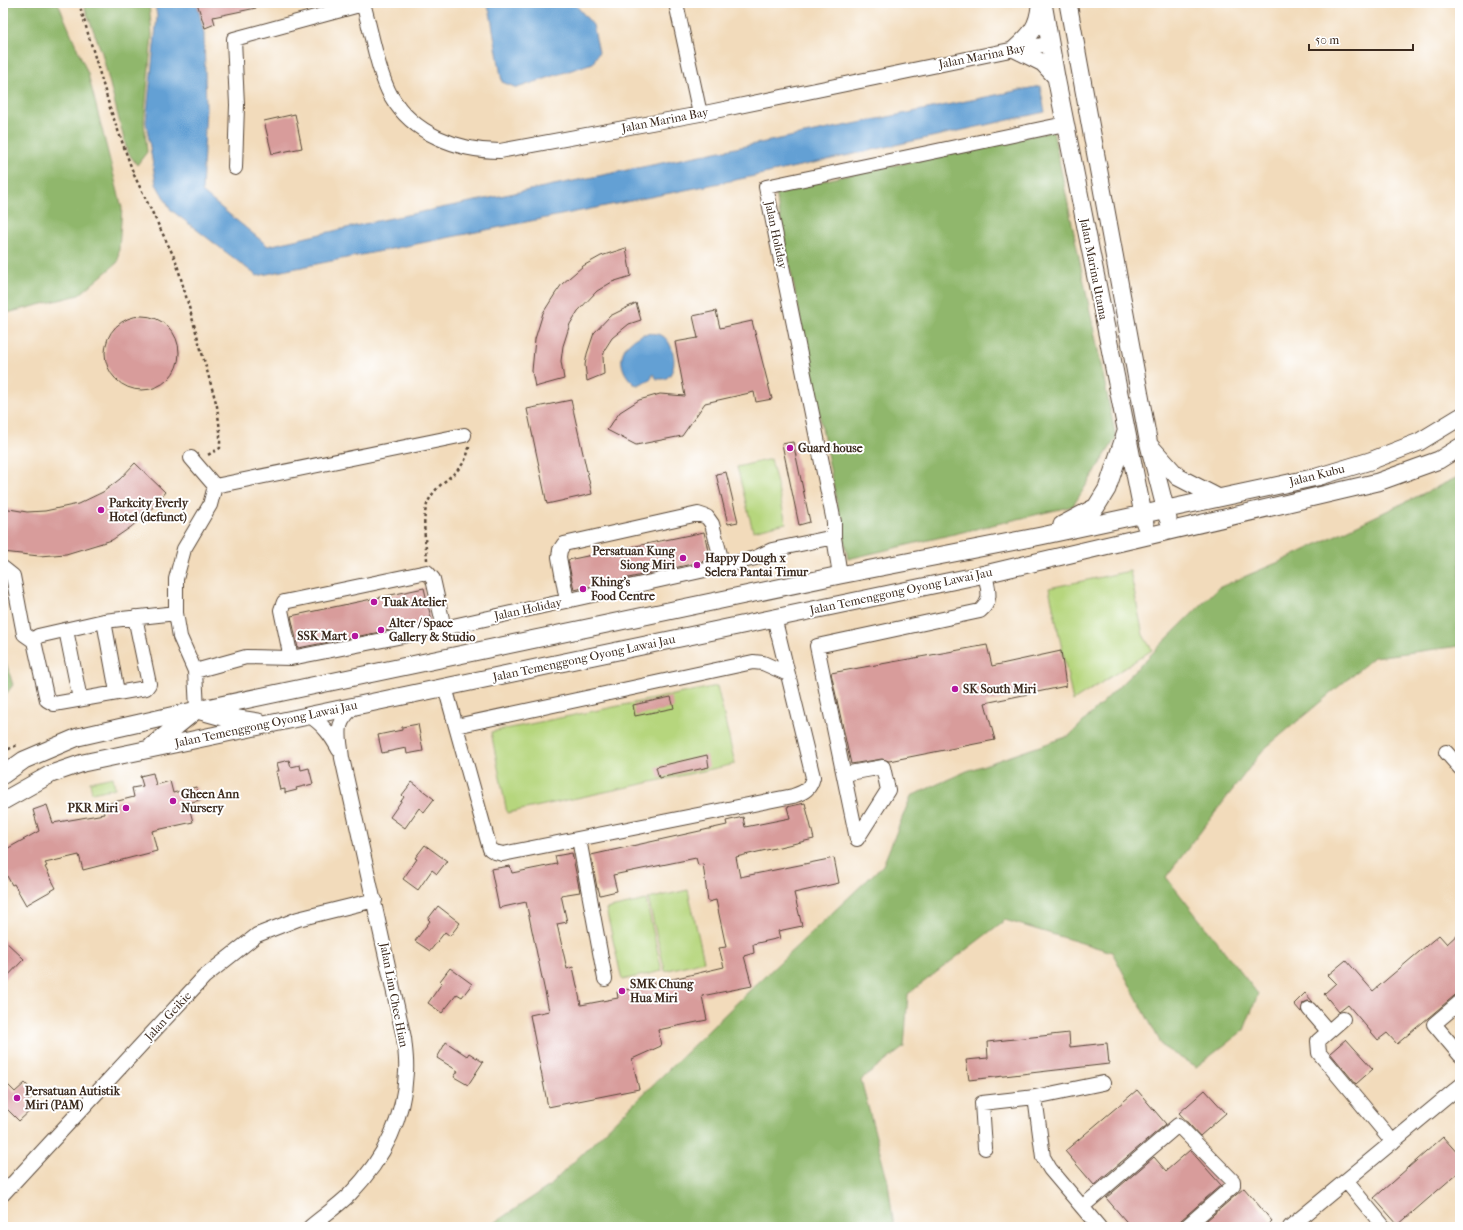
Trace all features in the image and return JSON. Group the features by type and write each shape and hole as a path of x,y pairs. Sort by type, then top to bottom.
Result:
{"main road":[{"name":"Jalan Marina Utama","path":"1042,3 1147,536"},
{"path":"1042,3 1039,21 1031,34 1015,49 1043,63 1056,77"},
{"name":"Jalan Marina Utama","path":"1068,3 1149,445 1171,531"},
{"path":"1050,44 1081,69"},
{"name":"Jalan Kubu","path":"1143,513 1317,476 1370,461 1419,442 1460,417"},
{"path":"1040,536 1096,508 1107,489 1127,430"},
{"path":"1149,445 1178,477 1217,497"},
{"name":"Jalan Kubu","path":"1171,531 1378,482 1439,460 1460,447"},
{"path":"3,775 24,760 78,736 840,575 1040,536 1143,513"},
{"name":"Jalan Temenggong Oyong Lawai Jau","path":"3,801 51,774 83,763 985,574 1171,531"},
{"path":"197,710 219,716 270,724"},
{"path":"150,748 197,710"}],"street":[{"path":"676,3 700,114"},
{"path":"235,168 237,105 234,39 363,4"},
{"name":"Jalan Marina Bay","path":"363,4 382,74 391,96 407,116 443,141 458,147 500,151 700,114 1015,49 1050,44"},
{"name":"Jalan Holiday","path":"840,575 834,536 834,522 766,187 1065,124"},
{"path":"215,486 464,435"},
{"path":"194,460 215,486"},
{"path":"197,710 195,671 180,637 176,613 176,579 184,549 210,505 215,486"},
{"path":"568,600 559,557 560,550 564,544 698,514 707,517 712,524 723,566"},
{"name":"Jalan Holiday","path":"195,671 246,657 291,658 444,628 723,566 755,558 772,550 834,536"},
{"path":"3,568 13,576 24,634 34,641 47,700 54,704 146,688 149,684 135,617"},
{"path":"291,658 281,610 284,602 427,572 434,579 444,628"},
{"path":"844,774 883,767 888,790 857,839 817,646 980,611 986,606 990,598 985,574"},
{"path":"34,641 38,636 104,621 176,613"},
{"path":"445,687 490,849 495,852 503,854 804,793 811,786 813,777 774,617"},
{"path":"104,621 117,692"},
{"path":"66,630 80,699"},
{"path":"456,726 754,662 763,663 788,674"},
{"name":"Jalan Lim Chee Hian","path":"310,1227 350,1194 376,1163 393,1133 402,1102 406,1071 404,1038 342,758 340,724 344,716 356,705"},
{"name":"Jalan Lim Chee Hian","path":"308,715 320,722 327,730 342,758"},
{"path":"1446,752 1460,768"},
{"path":"580,839 605,979"},
{"name":"Jalan Geikie","path":"3,1194 199,983 257,935 298,919 374,900"},
{"path":"1460,1002 1434,1024 1460,1055"},
{"path":"1309,1009 1328,1031"},
{"path":"1343,1019 1318,1041 1319,1053 1393,1142"},
{"path":"985,1148 982,1103 1035,1097 1103,1083"},
{"path":"1290,1227 1460,1086"},
{"path":"1035,1097 1043,1157 1050,1169 1099,1227"},
{"path":"1082,1207 1178,1125 1233,1181 1233,1186 1186,1227"},
{"path":"1346,1181 1384,1227"}],"path":[{"path":"79,3 110,108 132,168 146,202 176,261 217,406 220,431 220,448 194,460"},
{"path":"427,572 425,515 429,499 437,489 457,472 468,457 470,444 464,435"}],"green space":[{"path":"3,3 58,3 88,74 122,208 118,262 79,295 3,314"},
{"path":"83,3 149,3 152,35 144,122 147,152 137,165 127,151 102,53"},
{"path":"1053,131 1116,438 1073,506 848,559 775,191"},
{"path":"771,459 786,523 753,531 737,467"},
{"path":"1460,476 1460,646 1374,657 1263,750 1166,877 1258,994 1244,1030 1196,1067 1163,1047 1112,952 1005,920 908,994 904,1047 861,1080 888,1182 894,1227 488,1227 548,1187 745,995 883,865 911,796 967,771 1069,736 1218,588 1286,559"},
{"path":"1130,571 1143,635 1152,650 1073,701 1049,588"},
{"path":"3,653 13,685 3,698"},
{"path":"717,686 735,764 507,813 491,732"},
{"path":"113,777 115,788 92,793 90,782"},
{"path":"688,890 704,961 665,971 648,899"},
{"path":"646,900 662,971 622,980 606,909"}],"water":[{"path":"155,3 197,3 204,33 206,107 202,192 268,246 377,221 1040,86 1045,112 750,177 257,276 171,210 156,184 146,122 157,17"},
{"path":"485,3 574,3 593,25 599,52 593,63 517,88 502,82 490,12"},
{"path":"652,333 663,336 670,344 674,355 674,361 672,372 666,378 657,379 653,374 651,379 638,385 634,384 624,370 622,356 629,343 644,334"}],"building":[{"path":"197,3 256,3 256,8 213,17 215,24 205,28"},
{"path":"295,114 302,148 272,154 264,121"},
{"path":"626,248 631,276 612,282 597,291 578,311 570,324 563,346 561,361 564,379 535,387 532,371 535,339 543,313 555,294 562,284 583,266 601,256"},
{"path":"636,303 641,320 629,324 612,338 605,349 603,357 604,374 587,381 585,365 594,333 610,316"},
{"path":"716,311 720,328 752,321 772,399 756,402 754,392 705,403 682,436 636,445 607,430 620,412 639,400 660,394 685,396 675,342 698,338 693,316"},
{"path":"135,316 149,316 163,322 173,332 179,346 177,367 173,374 163,384 149,390 135,390 121,384 111,374 105,360 105,346 111,332 121,322"},
{"path":"571,400 592,494 547,504 527,409"},
{"path":"793,442 810,522 799,525 782,444"},
{"name":"Parkcity Everly Hotel (defunct)","path":"135,463 165,492 150,511 112,540 66,554 39,556 3,552 3,508 27,512 45,511 78,504 103,492 120,479"},
{"path":"726,472 738,522 728,524 716,474"},
{"path":"704,532 710,560 574,590 568,560"},
{"path":"424,588 432,622 298,648 291,616"},
{"path":"987,645 992,666 1061,651 1066,686 985,703 995,740 889,761 882,759 851,764 831,673"},
{"path":"671,697 674,708 635,716 633,705"},
{"path":"418,724 423,751 407,754 406,748 382,753 378,735 402,730 402,727"},
{"path":"707,755 709,767 659,778 656,767"},
{"path":"289,760 291,767 300,765 301,770 309,768 313,784 296,788 297,790 285,793 285,789 280,790 276,771 279,771 277,763"},
{"path":"153,773 156,785 170,781 173,793 196,787 200,800 188,803 193,822 152,831 157,851 83,870 79,855 45,863 47,866 45,867 56,888 26,905 3,869 3,851 39,831 33,810 47,805 53,823 104,814 102,805 134,797 132,788 143,786 140,776"},
{"path":"412,782 434,799 424,812 419,808 405,828 390,817 404,797 402,795"},
{"path":"805,803 814,839 736,857 740,877 834,858 839,883 794,893 802,926 778,931 780,938 753,944 754,953 744,956 752,986 702,996 707,1020 658,1030 661,1046 632,1059 639,1089 548,1107 530,1015 549,1011 526,902 499,908 491,869 510,866 512,873 557,864 555,856 572,853 580,892 561,895 567,922 557,924 567,969 573,967 581,1005 618,998 617,992 724,967 719,948 726,947 716,900 708,902 703,864 698,865 696,858 613,875 617,891 600,895 597,888 591,855 727,825 726,821 743,817 745,827 790,818 787,807"},
{"path":"425,845 447,861 437,874 432,870 418,890 403,879 417,859 415,858"},
{"path":"438,906 460,923 450,936 445,932 430,951 415,941 430,921 428,919"},
{"path":"1460,932 1460,991 1397,1044 1387,1033 1378,1040 1348,1005 1339,1012 1324,994 1336,983 1328,975 1346,960 1373,991 1439,935 1447,944"},
{"path":"3,939 24,959 3,981"},
{"path":"450,968 472,984 462,997 457,994 442,1013 428,1003 442,983 440,981"},
{"path":"1305,993 1313,1002 1308,1001 1303,1003 1301,1012 1294,1004"},
{"path":"1069,1033 1070,1047 1107,1043 1109,1064 969,1080 966,1060 988,1058 987,1042"},
{"path":"1346,1039 1373,1069 1356,1084 1330,1053"},
{"path":"446,1042 467,1056 469,1053 483,1062 468,1085 454,1077 458,1071 437,1058"},
{"name":"Persatuan Autistik Miri (PAM)","path":"3,1080 15,1092 25,1083 35,1094 26,1103 32,1109 19,1121 3,1105"},
{"path":"1137,1090 1166,1124 1094,1185 1065,1151"},
{"path":"1205,1090 1226,1113 1200,1136 1179,1113"},
{"path":"1443,1137 1460,1156 1460,1171 1398,1225 1374,1198"},
{"path":"1190,1150 1221,1185 1180,1221 1178,1227 1131,1227 1106,1198 1154,1157 1166,1171"},
{"path":"1244,1188 1272,1221 1265,1227 1199,1227"}],"place":[{"name":"Guard house","path":"790,448"},
{"name":"Parkcity Everly Hotel (defunct)","path":"101,510"},
{"name":"Persatuan Kung Siong Miri","path":"683,558"},
{"name":"Happy Dough x Selera Pantai Timur","path":"697,565"},
{"name":"Khing's Food Centre","path":"583,589"},
{"name":"Tuak Atelier","path":"374,602"},
{"name":"Alter / Space Gallery & Studio","path":"381,630"},
{"name":"SSK Mart","path":"355,636"},
{"name":"SK South Miri","path":"955,689"},
{"name":"Gheen Ann Nursery","path":"173,801"},
{"name":"PKR Miri","path":"126,808"},
{"name":"SMK Chung Hua Miri","path":"622,991"},
{"name":"Persatuan Autistik Miri (PAM)","path":"17,1098"}]}
